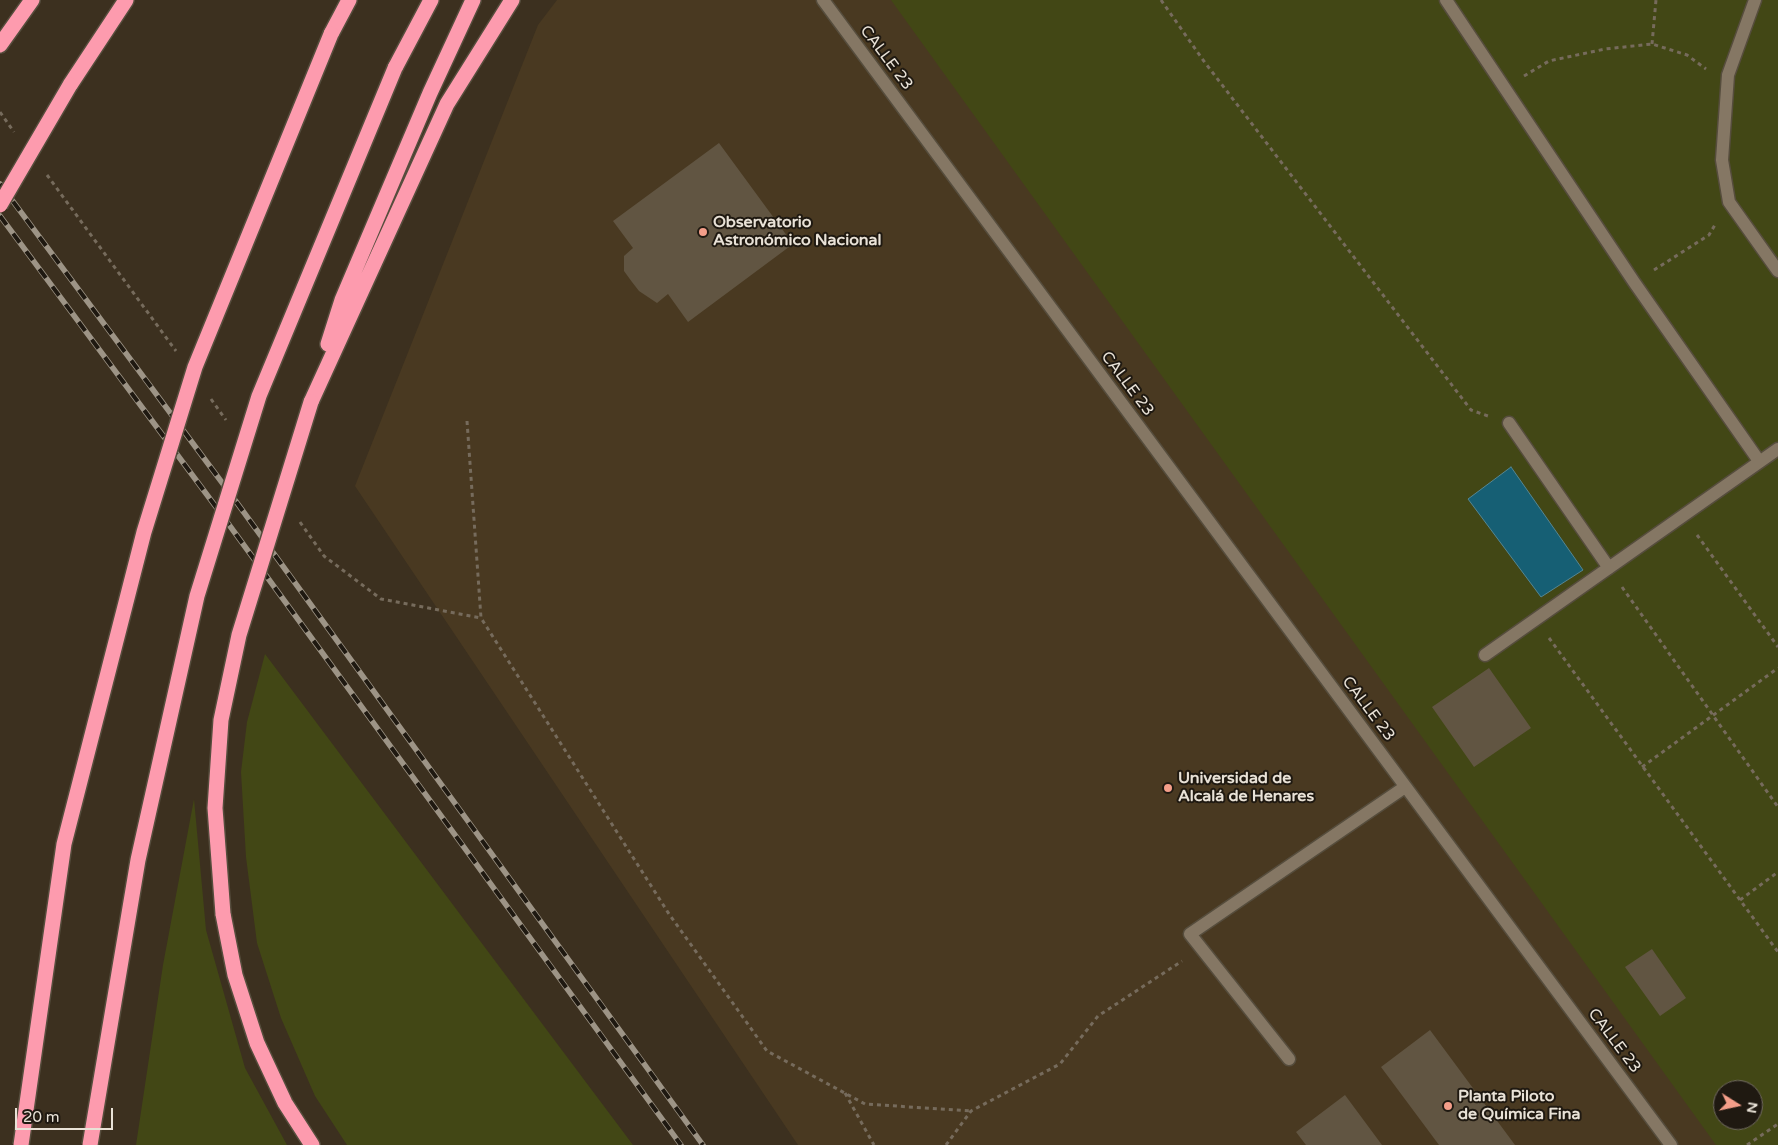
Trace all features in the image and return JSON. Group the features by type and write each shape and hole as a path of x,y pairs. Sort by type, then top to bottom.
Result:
{"highway":[{"path":"0,45 18,16 32,0"},
{"path":"0,205 70,85 126,0"},
{"path":"21,1145 64,844 144,532 195,367 332,34 349,0"},
{"path":"90,1145 138,860 197,596 259,396 395,68 431,0"},
{"path":"312,1145 285,1103 257,1043 235,975 223,914 215,808 221,720 239,635 342,300 430,93 474,0"},
{"path":"311,402 447,104 512,0"}],"street":[{"name":"CALLE 23","path":"823,0 1671,1145"},
{"path":"1446,0 1634,282 1759,461"},
{"path":"1755,0 1728,75 1722,160 1729,202 1778,271"},
{"path":"1509,423 1609,568"},
{"path":"1485,655 1778,449"},
{"path":"1290,1059 1190,934 1405,787"}],"path":[{"path":"1161,0 1203,60 1471,410 1509,423"},
{"path":"1652,44 1656,0"},
{"path":"1504,87 1550,61 1605,49 1652,44 1687,55 1706,69 1728,75"},
{"path":"0,112 18,136"},
{"path":"41,167 181,357"},
{"path":"1634,282 1708,235 1729,202"},
{"path":"209,397 226,421"},
{"path":"467,421 481,618 669,914 767,1051 865,1104 971,1110"},
{"path":"295,516 324,556 381,599 481,618"},
{"path":"1683,516 1778,647"},
{"path":"1609,568 1778,807"},
{"path":"1535,620 1778,952"},
{"path":"1642,767 1778,668"},
{"path":"1740,900 1778,872"},
{"path":"946,1145 971,1110 1060,1064 1098,1016 1201,948"},
{"path":"845,1093 874,1145"},
{"path":"1747,1145 1778,1124"}],"shaded area":[{"name":"Universidad de Alcalá de Henares","path":"557,0 1778,0 1778,1145 798,1145 355,486 538,25"}],"green space":[{"path":"891,0 1778,0 1778,1145 1716,1145"},
{"path":"265,654 633,1145 347,1145 315,1096 281,1018 257,943 246,857 241,772 247,722"},
{"path":"194,799 206,930 245,1068 287,1145 136,1145 163,965"}],"water":[{"path":"1511,467 1583,570 1541,597 1468,499"}],"building":[{"name":"Observatorio Astronómico Nacional","path":"719,143 793,244 688,322 668,294 657,303 639,291 632,282 624,271 624,256 633,248 613,221"},
{"path":"1489,668 1531,728 1474,767 1432,707"},
{"path":"1652,949 1686,998 1660,1016 1625,967"},
{"name":"Planta Piloto de Química Fina","path":"1430,1030 1515,1145 1439,1145 1381,1067"},
{"path":"1345,1095 1382,1145 1306,1145 1296,1132"}],"railway":[{"path":"0,184 232,496 703,1145"},
{"path":"0,216 219,511 681,1145"}],"place":[{"name":"Observatorio Astronómico Nacional","path":"703,232"},
{"name":"Universidad de Alcalá de Henares","path":"1168,788"},
{"name":"Planta Piloto de Química Fina","path":"1448,1106"}]}
